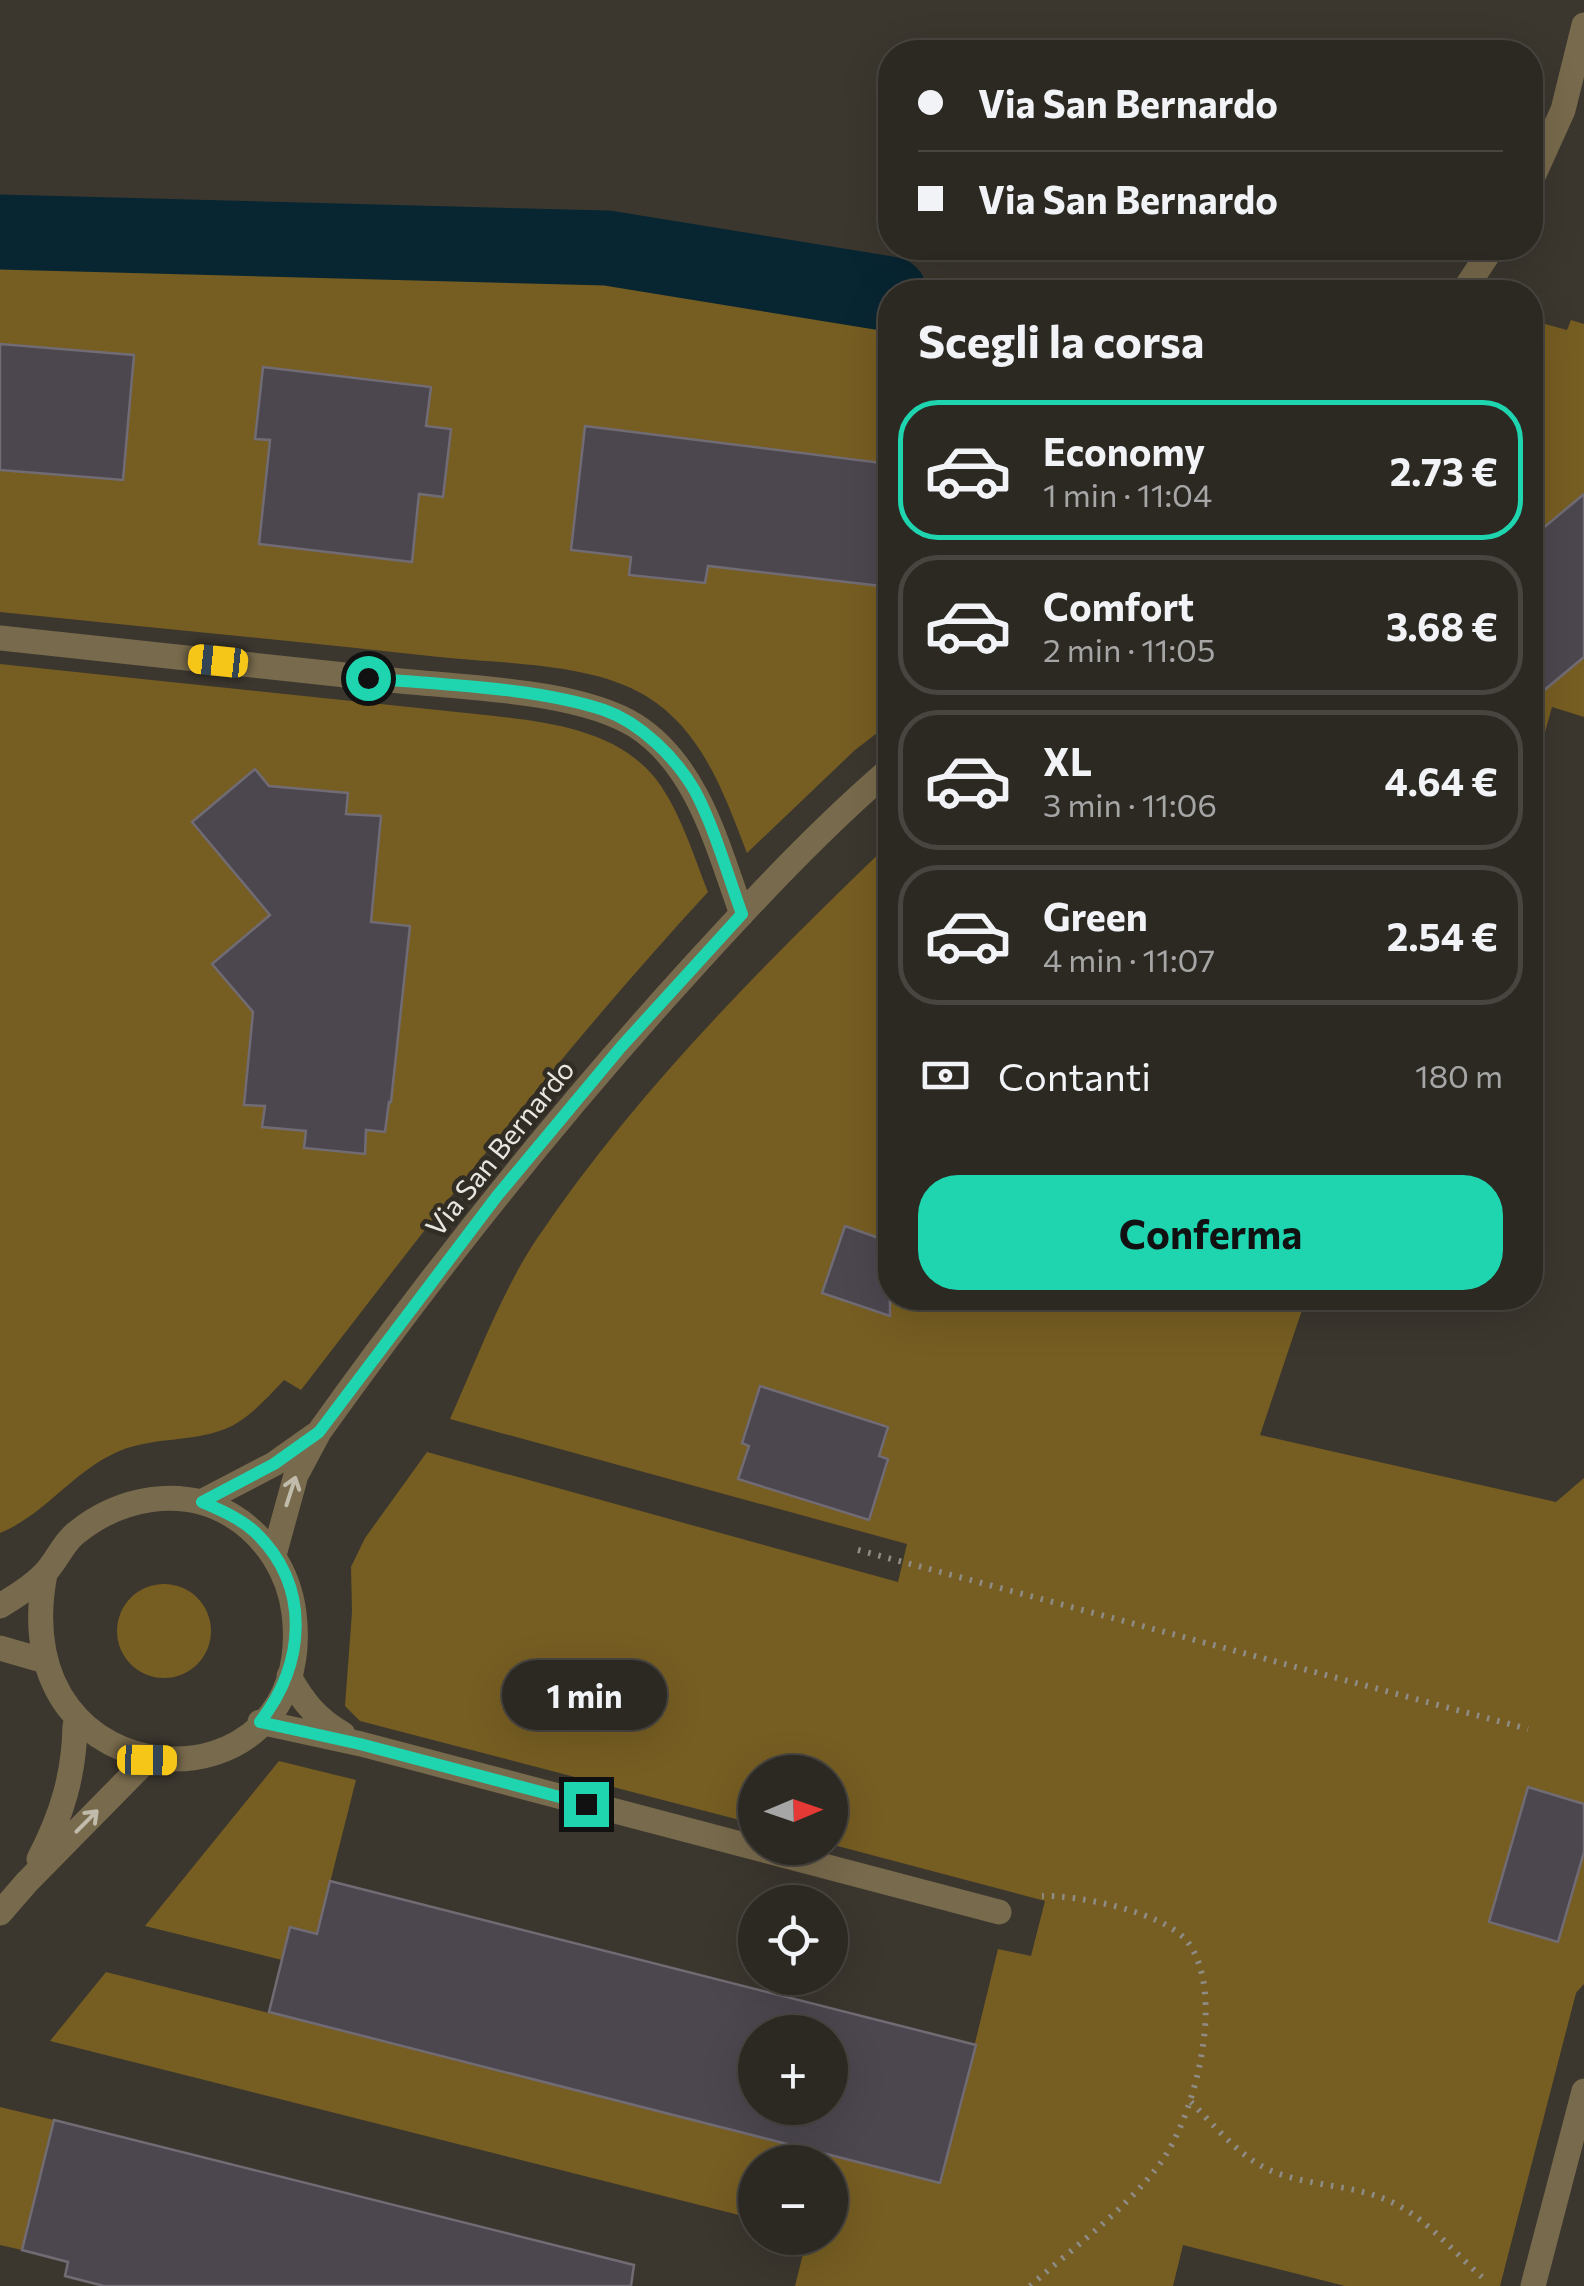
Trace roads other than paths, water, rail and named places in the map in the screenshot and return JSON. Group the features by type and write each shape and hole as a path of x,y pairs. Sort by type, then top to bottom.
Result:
{"street":[{"path":"1543,162 1574,115 1584,25"},
{"path":"0,638 518,694 606,711 638,728 671,758 694,790 742,914"},
{"name":"Via San Bernardo","path":"274,1555 296,1475 319,1432 497,1196 621,1047 742,914 878,782"},
{"name":"Via San Bernardo","path":"202,1502 274,1464 319,1432"},
{"path":"0,1606 45,1574 72,1536 110,1509 154,1498 202,1502 254,1531 274,1555 292,1593 297,1635 289,1676 277,1701 260,1722 236,1741 208,1755 178,1761 121,1754 75,1726 58,1706 38,1660 33,1631 45,1574"},
{"path":"0,1648 38,1660"},
{"path":"289,1676 302,1701 322,1722 360,1744"},
{"path":"260,1722 360,1744 999,1912"},
{"path":"26,1882 66,1800 74,1762 75,1726"},
{"path":"0,1913 147,1760"},
{"path":"1533,2286 1584,2091"}],"waterway":[{"path":"0,232 607,248 878,292"}]}
